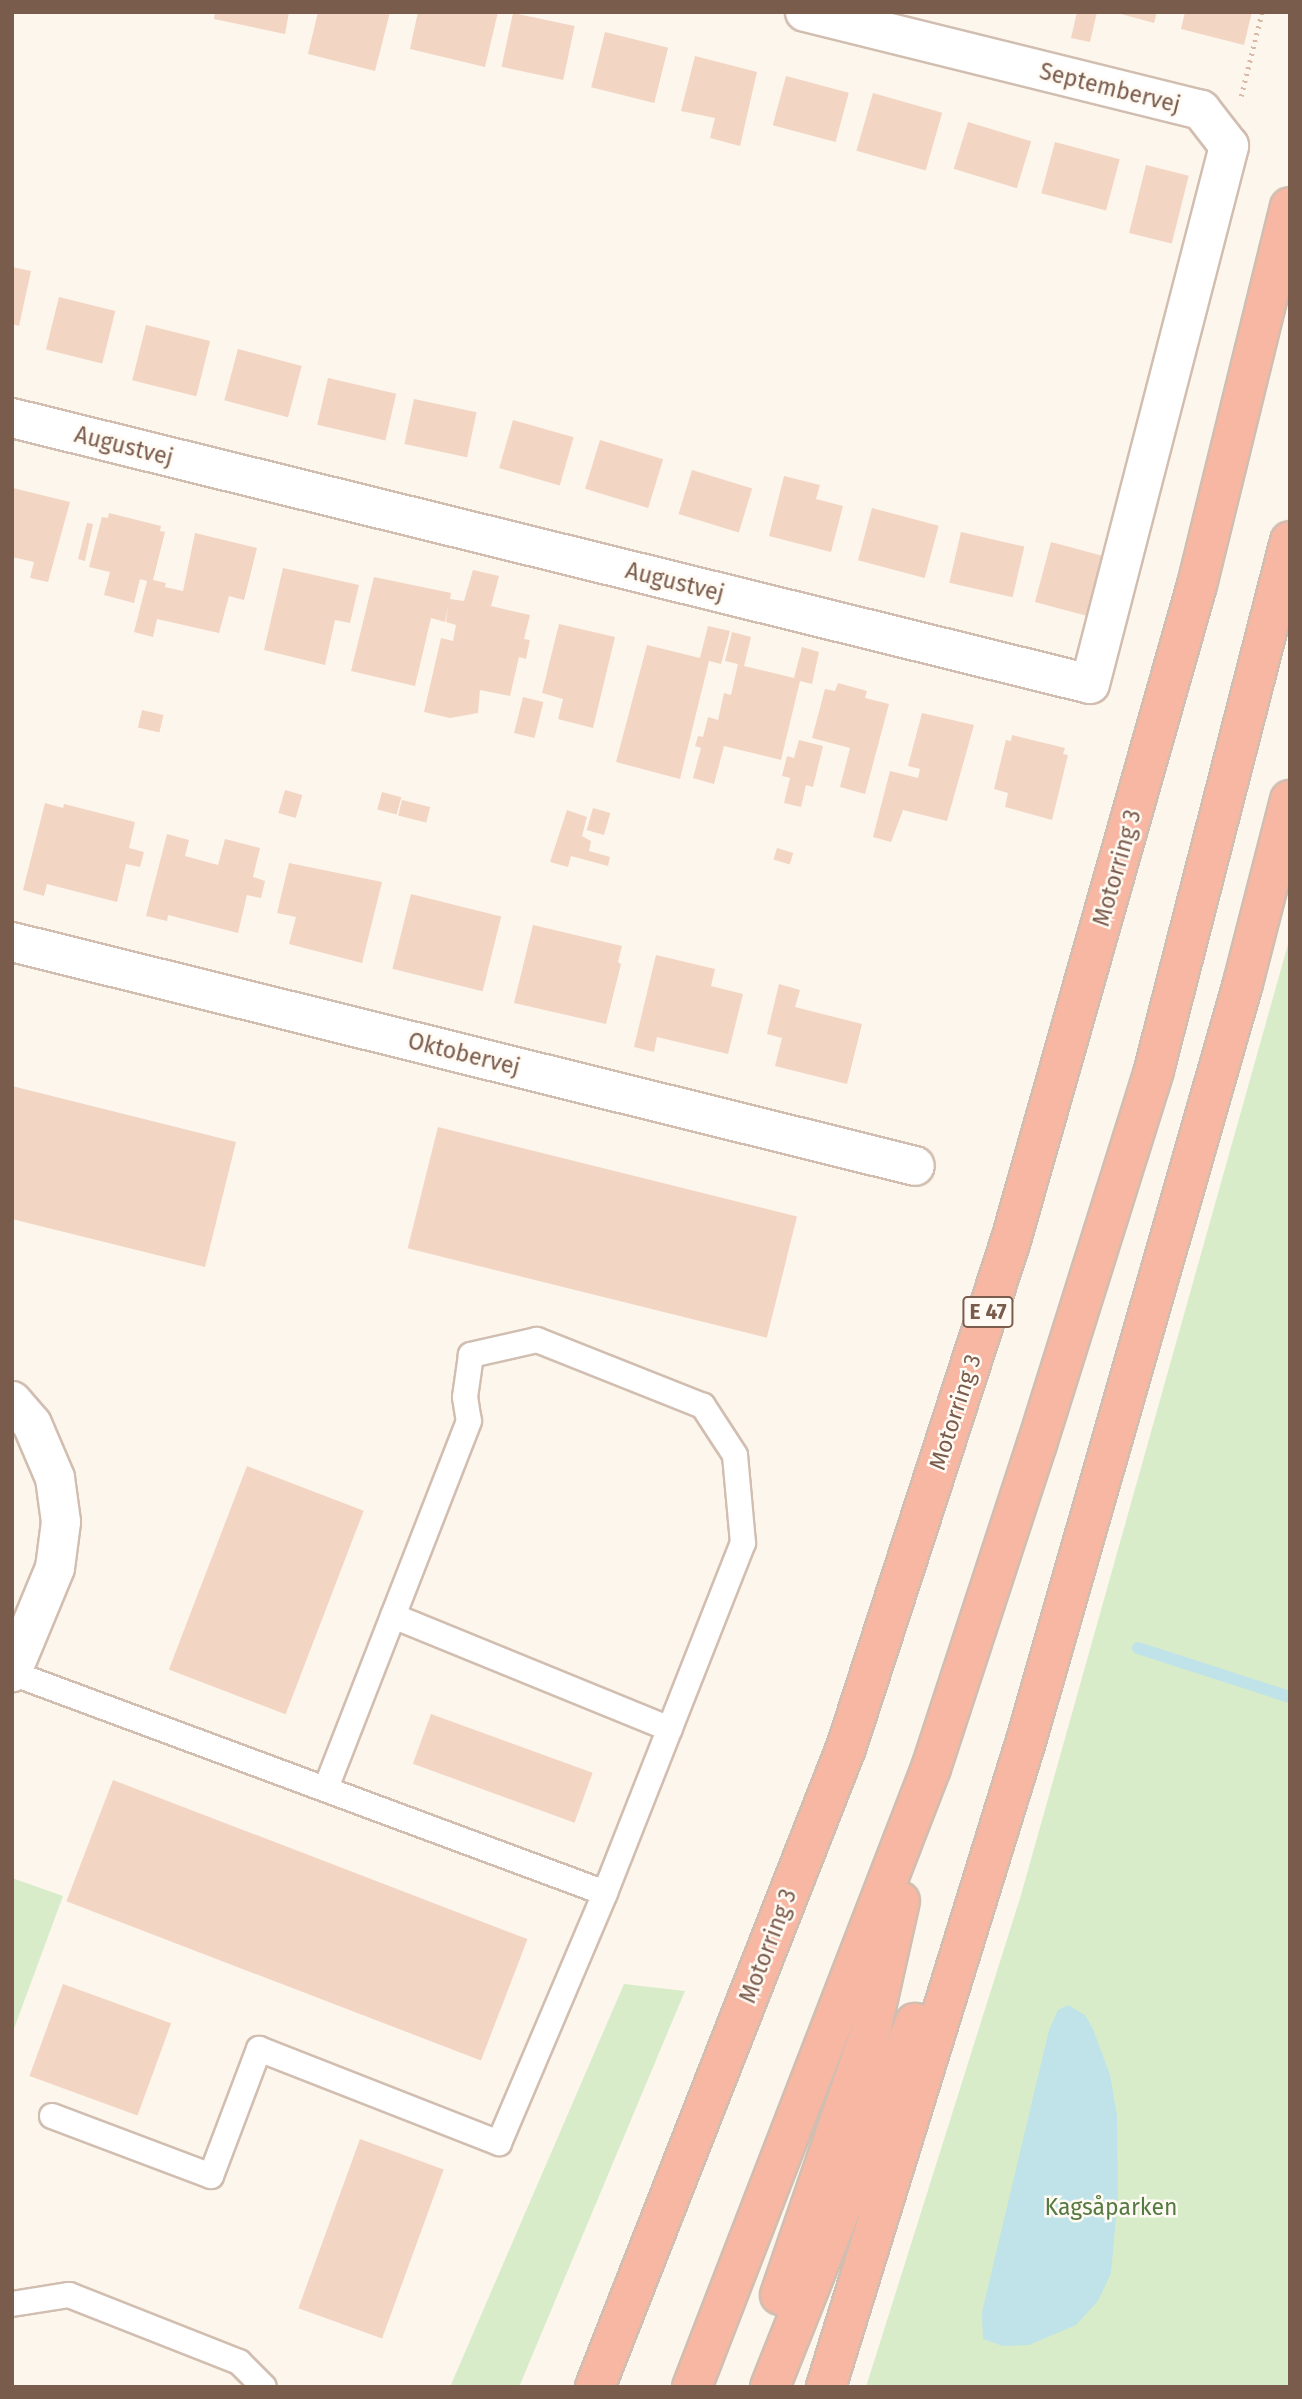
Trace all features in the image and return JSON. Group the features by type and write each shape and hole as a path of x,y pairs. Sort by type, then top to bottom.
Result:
{"highway":[{"name":"Motorring 3","path":"595,2387 846,1748 1011,1240 1197,585 1290,207"},
{"path":"692,2387 931,1768 1038,1444 1154,1070 1290,541"},
{"path":"826,2387 1026,1741 1243,983 1290,800"},
{"path":"770,2387 1026,1741"},
{"path":"749,2387 872,2026 931,1768"}],"street":[{"name":"Septembervej","path":"806,12 1201,110 1229,146"},
{"name":"Augustvej","path":"12,418 1090,684 1229,146"},
{"name":"Oktobervej","path":"12,942 915,1166"},
{"path":"12,1672 55,1568 61,1522 55,1478 22,1412"}],"lane":[{"path":"52,2116 211,2176 259,2049 499,2143 605,1893 743,1543 735,1455 703,1406 537,1340 471,1355 465,1397 469,1421 326,1788"},
{"path":"393,1616 670,1730"},
{"path":"12,1672 605,1893"},
{"path":"12,2304 69,2295 239,2362 264,2387"}],"path":[{"path":"1229,146 1262,12"}],"green space":[{"name":"Kagsåparken","path":"1290,937 1290,2387 866,2387 1021,1895"},
{"path":"12,1878 63,1896 12,2034"},
{"path":"624,1984 685,1991 519,2387 450,2387"}],"water":[{"path":"1068,2005 1085,2015 1093,2029 1110,2075 1117,2115 1118,2196 1111,2273 1098,2301 1076,2325 1029,2345 1003,2346 983,2339 982,2312 1049,2030 1058,2010"}],"building":[{"path":"215,12 289,12 285,34 214,19"},
{"path":"318,12 390,12 375,71 308,54"},
{"path":"418,12 498,12 485,67 410,49"},
{"path":"1077,12 1097,12 1090,42 1071,38"},
{"path":"1114,12 1157,12 1154,23"},
{"path":"1185,12 1252,12 1244,45 1181,29"},
{"path":"513,13 575,26 563,80 502,67"},
{"path":"605,32 668,48 654,103 591,87"},
{"path":"695,56 757,72 740,146 710,138 715,118 681,111"},
{"path":"786,76 849,93 836,142 773,125"},
{"path":"873,93 942,113 926,171 856,151"},
{"path":"968,122 1031,141 1017,188 954,169"},
{"path":"1055,142 1120,159 1106,211 1041,193"},
{"path":"1146,165 1189,176 1172,244 1129,233"},
{"path":"12,267 31,271 19,326 12,324"},
{"path":"59,297 115,311 102,363 46,349"},
{"path":"146,325 210,341 196,396 132,380"},
{"path":"238,349 302,366 288,417 224,400"},
{"path":"328,378 396,394 385,441 317,425"},
{"path":"414,399 477,412 467,457 404,444"},
{"path":"513,420 574,437 560,485 499,468"},
{"path":"600,440 663,459 648,508 585,489"},
{"path":"692,470 752,488 739,532 679,514"},
{"path":"784,476 820,485 816,499 843,506 831,552 769,536"},
{"path":"13,488 70,502 48,582 30,578 34,562 12,557"},
{"path":"872,508 939,526 925,578 858,560"},
{"path":"109,513 161,526 160,531 165,532 153,580 166,583 165,587 183,591 195,533 257,548 244,600 229,596 219,633 157,619 153,637 134,632 147,581 140,579 134,603 104,595 110,572 89,567 102,517 108,518"},
{"path":"87,523 93,524 85,561 78,559"},
{"path":"961,532 1024,547 1013,597 949,583"},
{"path":"1051,542 1106,557 1090,617 1035,602"},
{"path":"283,568 359,585 350,623 335,620 325,665 264,650"},
{"path":"473,570 499,576 491,606 530,615 524,639 530,640 526,659 519,657 510,696 480,690 478,713 450,718 424,712 441,638 453,641 456,625 446,622 448,606 445,622 431,618 415,686 351,671 374,577 451,593 450,599 464,601"},
{"path":"559,624 615,637 593,728 558,719 563,699 542,693"},
{"path":"708,626 730,631 721,664 709,661 680,779 616,762 647,645 700,658"},
{"path":"732,632 751,637 744,666 794,678 802,647 819,652 812,684 800,681 781,760 724,746 714,784 693,778 701,748 695,746 698,736 703,737 708,717 718,720 724,693 731,695 738,664 725,661"},
{"path":"838,683 867,691 865,698 889,704 865,794 840,787 850,748 812,738 825,689 835,691"},
{"path":"523,697 543,702 534,738 514,733"},
{"path":"142,710 163,715 159,732 138,728"},
{"path":"922,713 974,725 947,821 903,810 891,842 873,837 890,771 918,778 920,769 908,766"},
{"path":"1012,735 1065,748 1063,754 1068,755 1052,820 1005,807 1008,793 994,789 1006,740 1011,741"},
{"path":"799,740 823,746 813,787 806,785 801,807 784,803 790,778 782,776 787,756 794,758"},
{"path":"285,790 302,795 296,818 278,813"},
{"path":"382,792 401,797 397,815 377,809"},
{"path":"402,800 430,807 426,823 398,816"},
{"path":"45,803 63,808 64,804 135,822 129,848 144,852 140,867 126,864 117,902 47,884 44,896 23,890"},
{"path":"593,808 610,813 604,835 587,830"},
{"path":"567,810 587,817 582,836 591,841 589,851 610,857 608,866 571,856 568,867 550,862"},
{"path":"167,834 189,840 185,856 218,865 225,839 260,848 253,877 265,881 261,898 247,895 238,933 168,915 167,921 146,916"},
{"path":"777,848 793,853 790,864 773,859"},
{"path":"289,863 382,882 362,963 289,944 296,917 277,913"},
{"path":"411,894 501,916 483,991 392,969"},
{"path":"533,925 622,946 618,962 621,964 606,1024 514,1003"},
{"path":"656,955 715,969 711,986 743,994 728,1054 657,1037 654,1052 634,1047"},
{"path":"779,984 800,990 795,1007 862,1024 847,1084 775,1066 782,1038 767,1034"},
{"path":"12,1086 236,1142 205,1267 12,1219"},
{"path":"438,1127 797,1217 767,1338 408,1248"},
{"path":"247,1466 364,1511 286,1714 169,1670"},
{"path":"431,1714 593,1773 575,1823 413,1764"},
{"path":"113,1780 528,1939 481,2060 66,1901"},
{"path":"63,1984 171,2023 138,2115 29,2076"},
{"path":"360,2139 444,2169 382,2339 298,2308"}],"waterway":[{"path":"1138,1648 1290,1697"}]}
